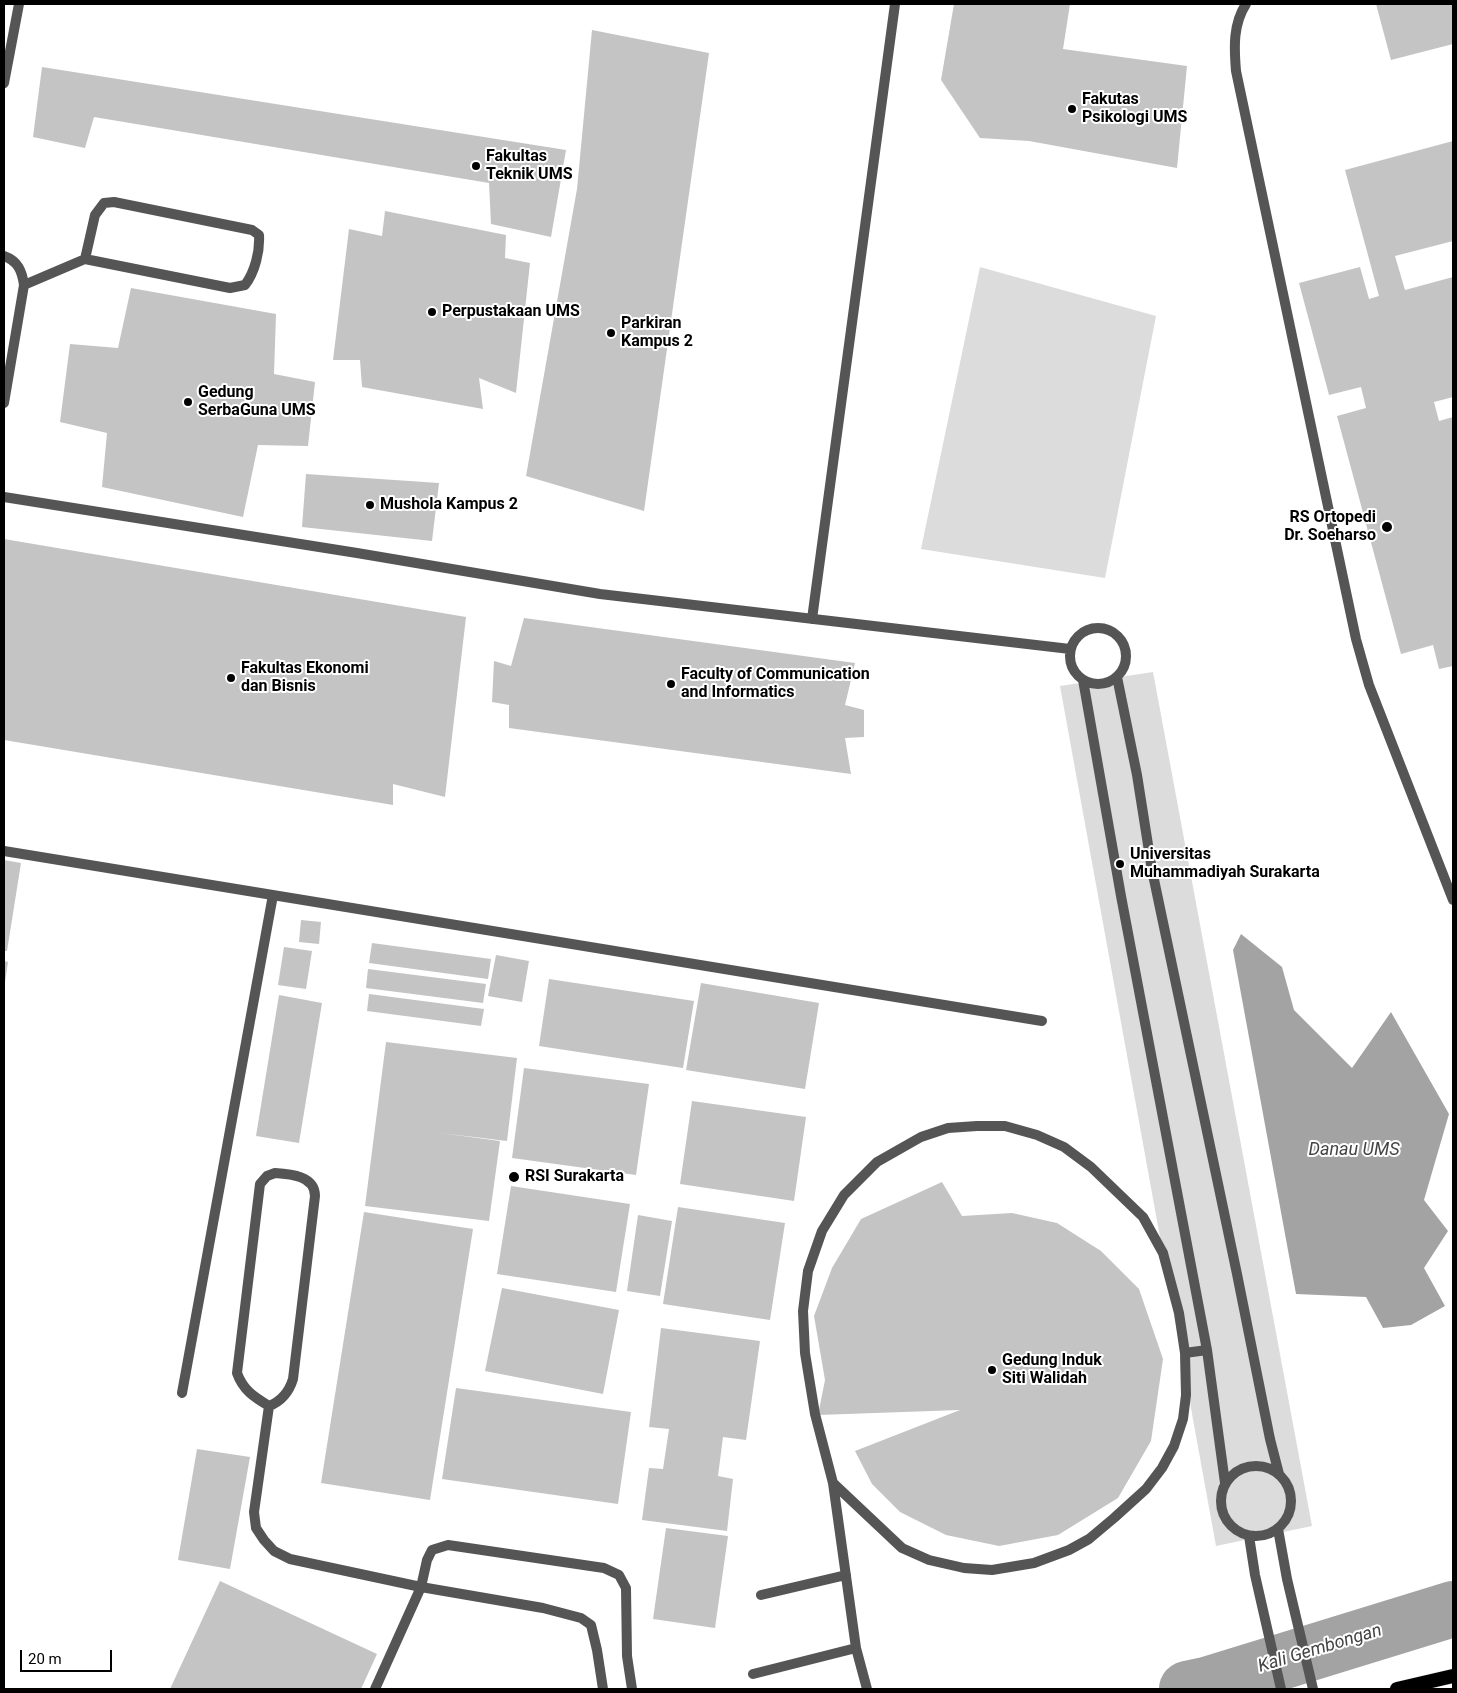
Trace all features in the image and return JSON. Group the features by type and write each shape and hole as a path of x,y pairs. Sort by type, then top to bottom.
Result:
{"highway":[{"path":"1398,1689 1453,1676"}],"street":[{"path":"4,83 19,4"},
{"path":"812,619 896,4"},
{"path":"1246,4 1240,14 1236,30 1234,49 1236,71 1356,639 1369,685 1453,900"},
{"path":"24,285 85,259 230,288 245,285 252,276 260,242 259,235 252,230 114,202 104,203 95,215 85,259"},
{"path":"4,256 12,259 19,267 24,285 4,403"},
{"path":"4,497 357,552 600,594 1070,649"},
{"path":"1083,680 1100,684 1109,682 1117,677 1125,662 1126,653 1119,637 1104,628 1087,630 1079,634 1070,649 1072,667 1083,680 1207,1350 1225,1483"},
{"path":"1117,677 1137,775 1152,870 1270,1439 1279,1474"},
{"path":"4,851 1042,1021"},
{"path":"182,1393 273,896"},
{"path":"833,1483 902,1548 929,1560 964,1568 992,1570 1034,1564 1069,1550 1088,1539 1146,1489 1162,1468 1174,1446 1183,1419 1186,1395 1185,1353 1178,1313 1163,1253 1143,1217 1091,1167 1064,1147 1037,1135 1005,1126 948,1128 921,1137 877,1162 844,1195 822,1231 808,1271 803,1311 805,1353 815,1414 833,1483 856,1648 867,1689"},
{"path":"270,1174 286,1174 308,1181 314,1188 315,1196 292,1379 284,1397 269,1406 246,1391 237,1373 260,1184 270,1174"},
{"path":"1185,1353 1207,1350"},
{"path":"269,1406 254,1512 256,1528 274,1551 290,1559 421,1587 534,1606 581,1618 591,1625 603,1689"},
{"path":"1249,1466 1270,1468 1286,1482 1292,1502 1290,1512 1278,1529 1269,1534 1249,1536 1239,1533 1232,1527 1222,1511 1220,1502 1225,1483 1231,1475 1249,1466"},
{"path":"1278,1529 1287,1579 1313,1689"},
{"path":"1249,1536 1255,1575 1281,1689"},
{"path":"375,1689 421,1587 427,1560 432,1550 448,1544 604,1568 619,1575 626,1588 627,1656 632,1689"},
{"path":"761,1595 846,1575"},
{"path":"753,1674 856,1648"}],"shaded area":[{"path":"980,267 1156,316 1105,578 921,549"},
{"path":"1153,672 1312,1526 1216,1546 1060,686"}],"water":[{"name":"Danau UMS","path":"1241,934 1282,967 1294,1010 1352,1068 1391,1012 1449,1114 1424,1200 1448,1231 1424,1268 1445,1306 1411,1325 1383,1328 1366,1297 1296,1294 1233,950"}],"building":[{"name":"Fakutas Psikologi UMS","path":"954,4 1070,4 1063,49 1187,66 1177,168 1029,141 980,138 941,80"},
{"path":"1376,4 1453,4 1453,44 1391,60"},
{"name":"Parkiran Kampus 2","path":"592,30 709,53 644,511 526,476 577,189"},
{"name":"Fakultas Teknik UMS","path":"42,67 566,150 551,237 491,224 489,183 94,117 85,148 33,137"},
{"path":"1453,141 1453,241 1395,256 1405,290 1453,277 1453,397 1434,402 1439,421 1453,417 1453,666 1439,669 1433,645 1401,654 1337,416 1366,408 1361,387 1329,395 1299,283 1360,267 1369,299 1379,296 1345,170"},
{"name":"Perpustakaan UMS","path":"385,211 506,235 505,258 530,263 516,393 479,378 483,409 362,387 360,360 333,360 349,229 382,236"},
{"name":"Gedung SerbaGuna UMS","path":"131,288 276,314 274,374 315,382 308,446 258,445 243,517 102,487 107,433 60,422 70,344 118,348"},
{"name":"Mushola Kampus 2","path":"306,474 439,483 432,541 302,527"},
{"name":"Fakultas Ekonomi dan Bisnis","path":"4,539 466,617 445,797 393,784 393,805 4,740"},
{"name":"Faculty of Communication and Informatics","path":"524,618 855,663 845,705 864,710 864,737 845,738 851,774 509,728 509,705 492,702 494,661 511,666"},
{"path":"4,860 21,863 7,951 4,951"},
{"path":"301,920 321,922 319,944 299,942"},
{"path":"372,943 491,959 488,979 369,963"},
{"path":"284,947 312,951 306,989 278,985"},
{"path":"496,955 529,961 522,1002 488,996"},
{"path":"4,961 8,962 5,982 4,982"},
{"path":"368,969 486,984 483,1003 366,988"},
{"path":"549,979 694,1001 683,1068 539,1046"},
{"path":"701,983 819,1003 805,1089 686,1070"},
{"path":"369,994 484,1009 481,1026 367,1011"},
{"path":"279,995 322,1003 299,1143 256,1136"},
{"path":"386,1042 517,1058 507,1141 440,1133 500,1141 489,1221 365,1206"},
{"path":"524,1068 649,1084 636,1175 512,1158"},
{"path":"692,1101 806,1117 794,1201 680,1184"},
{"name":"Gedung Induk Siti Walidah","path":"942,1182 962,1216 1012,1213 1057,1223 1101,1251 1139,1289 1163,1359 1151,1441 1118,1498 1058,1535 999,1546 946,1535 900,1512 872,1484 855,1451 960,1410 818,1415 825,1380 814,1316 832,1268 861,1219"},
{"path":"511,1186 630,1204 616,1292 497,1274"},
{"path":"678,1207 785,1223 770,1320 663,1304"},
{"path":"364,1212 473,1229 430,1500 321,1483"},
{"path":"638,1215 672,1221 660,1296 627,1291"},
{"path":"502,1288 619,1310 603,1394 485,1371"},
{"path":"661,1328 760,1341 746,1440 723,1437 718,1476 733,1479 727,1531 642,1520 649,1468 663,1469 669,1429 649,1427"},
{"path":"456,1388 631,1412 618,1504 442,1479"},
{"path":"197,1449 250,1457 230,1569 178,1560"},
{"path":"666,1528 728,1536 715,1628 653,1619"},
{"path":"220,1581 377,1654 361,1689 170,1689"}],"waterway":[{"name":"Kali Gembongan","path":"1187,1689 1206,1685 1453,1609"}],"place":[{"name":"Fakutas Psikologi UMS","path":"1072,109"},
{"name":"Fakultas Teknik UMS","path":"476,166"},
{"name":"Perpustakaan UMS","path":"432,312"},
{"name":"Parkiran Kampus 2","path":"611,333"},
{"name":"Gedung SerbaGuna UMS","path":"188,402"},
{"name":"Mushola Kampus 2","path":"370,505"},
{"name":"RS Ortopedi Dr. Soeharso","path":"1387,527"},
{"name":"Fakultas Ekonomi dan Bisnis","path":"231,678"},
{"name":"Faculty of Communication and Informatics","path":"671,684"},
{"name":"Universitas Muhammadiyah Surakarta","path":"1120,864"},
{"name":"RSI Surakarta","path":"514,1177"},
{"name":"Gedung Induk Siti Walidah","path":"992,1370"}]}
